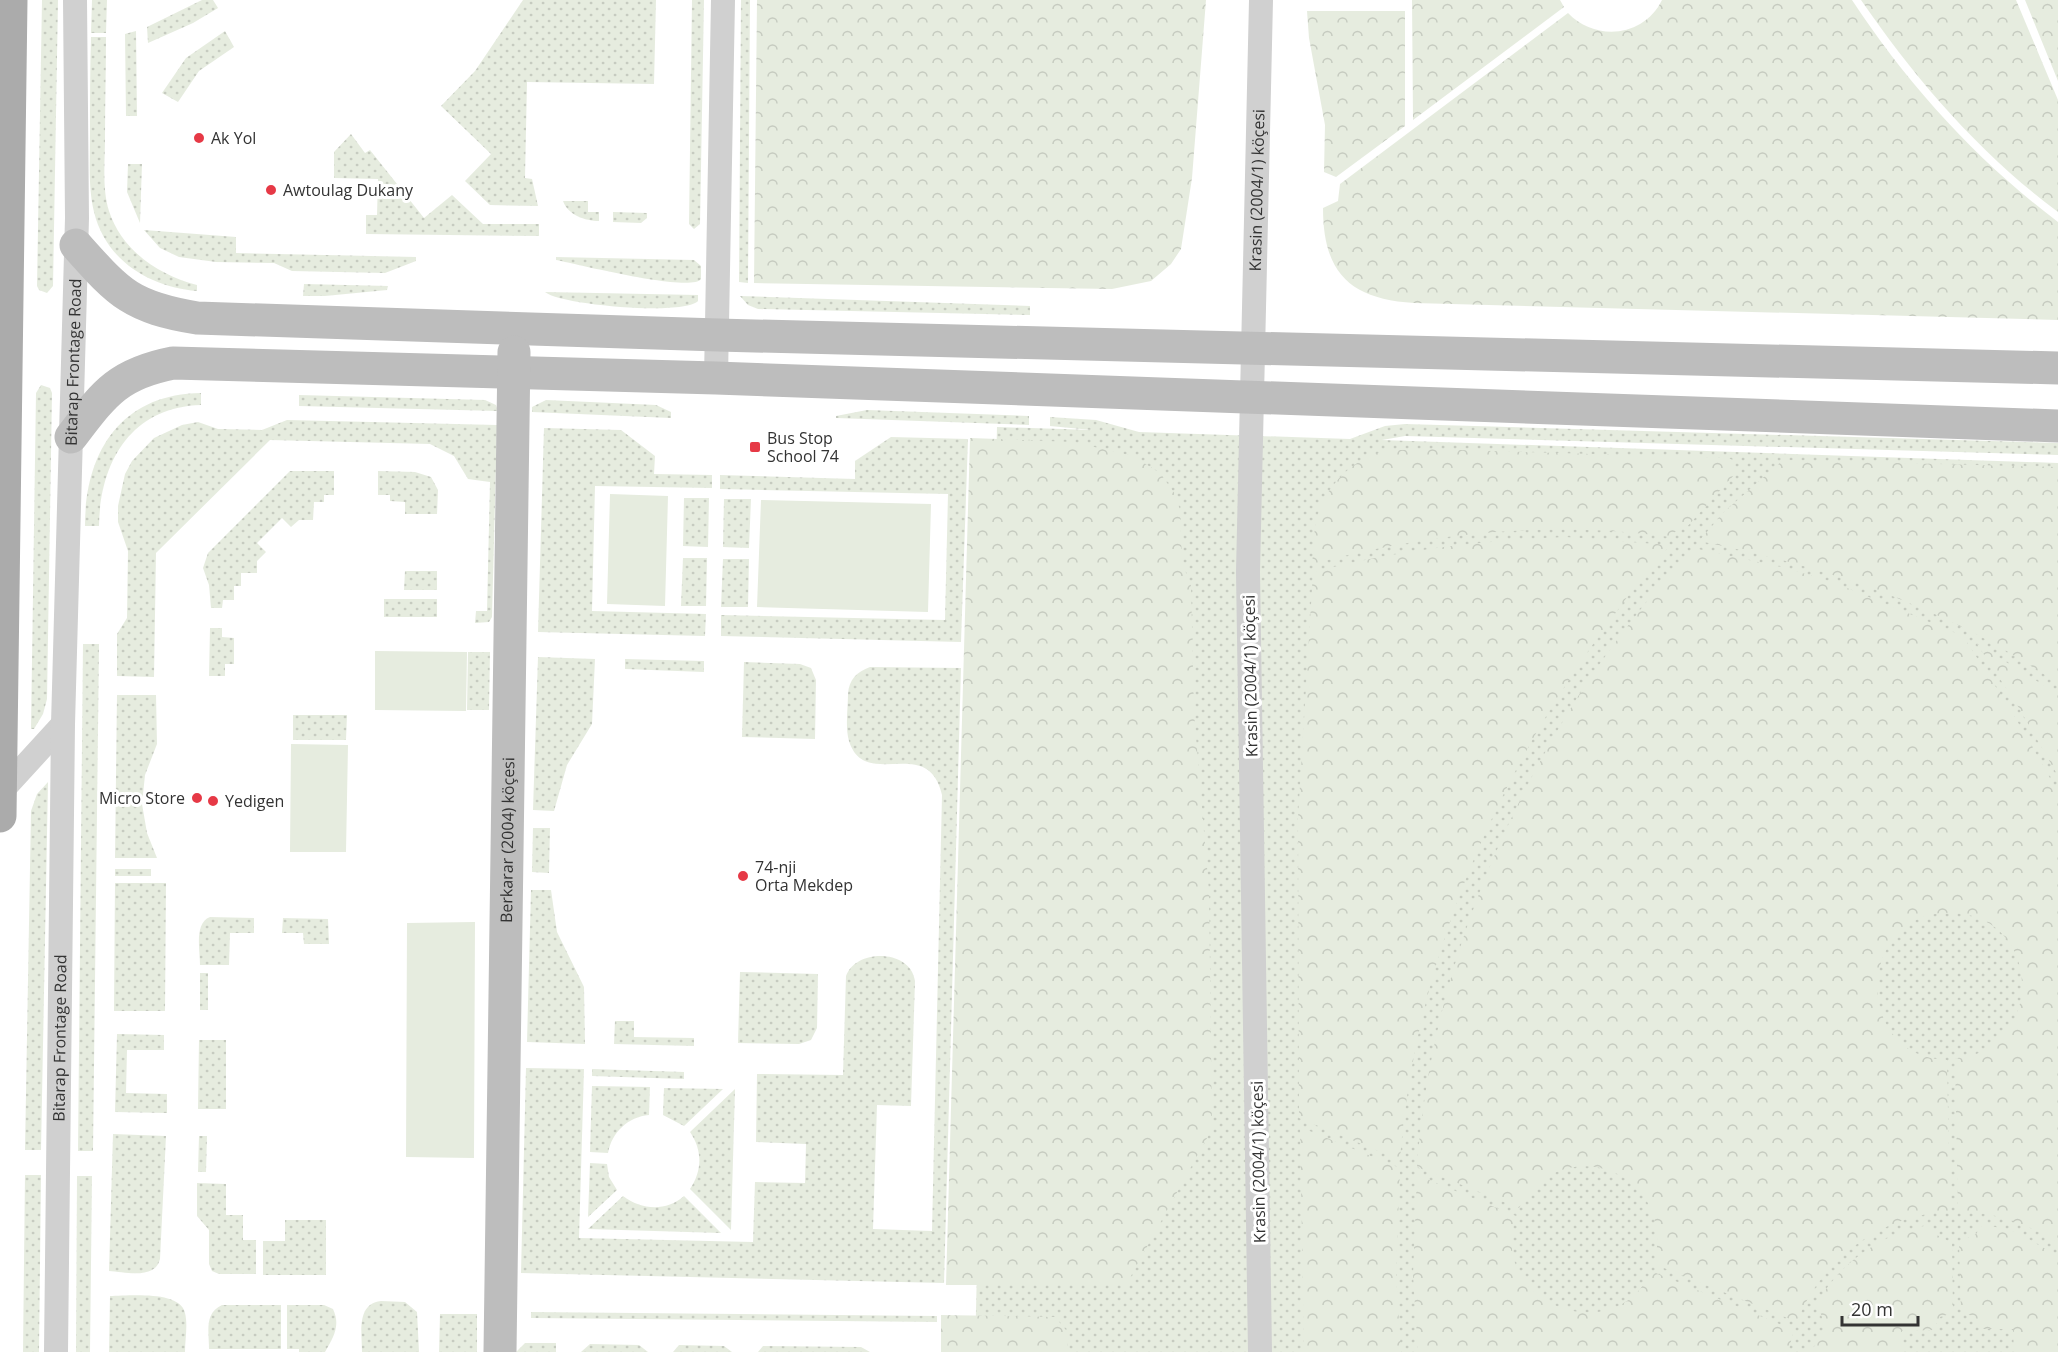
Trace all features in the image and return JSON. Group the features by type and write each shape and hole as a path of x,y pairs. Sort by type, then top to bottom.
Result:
{"main road":[{"path":"0,816 11,0"}],"street":[{"name":"Bitarap Frontage Road","path":"56,1352 63,724 76,245 75,0"},
{"path":"716,378 723,0"},
{"name":"Krasin (2004/1) köçesi","path":"1260,1352 1248,572 1261,0"},
{"path":"76,245 124,295 146,307 197,318 718,335 2058,368"},
{"name":"Berkarar (2004) köçesi","path":"500,1352 514,329"},
{"path":"71,437 102,397 121,381 144,369 173,363 716,378 1251,399 2058,426"},
{"path":"0,793 63,724"}],"green space":[{"path":"42,0 58,0 53,286 47,293 39,290 37,286"},
{"path":"92,0 107,0 106,33 91,33"},
{"path":"202,0 213,0 218,8 193,23 148,43 147,27"},
{"path":"523,0 656,0 654,84 527,82 525,178 532,179 538,206 490,205 465,181 491,154 441,106 475,71"},
{"path":"692,0 704,0 700,224 694,229 689,224"},
{"path":"741,0 750,0 748,283 739,282"},
{"path":"757,0 1206,0 1192,178 1181,249 1171,264 1151,281 1112,289 754,283"},
{"path":"1412,0 1560,0 1564,7 1413,120"},
{"path":"1662,0 1852,0 1920,92 2000,174 2058,222 2058,320 1414,303 1373,296 1358,289 1345,279 1335,266 1328,250 1324,231 1323,208 1338,201 1340,184 1568,13 1579,22 1592,28 1619,31 1644,22"},
{"path":"1861,0 2016,0 2058,100 2058,212 2029,190 1976,141 1904,59"},
{"path":"2025,0 2058,0 2058,81"},
{"path":"1307,11 1405,11 1405,126 1336,177 1324,172 1325,125 1309,38"},
{"path":"136,31 137,116 126,116 125,34"},
{"path":"225,31 234,47 199,71 178,102 162,93 186,58"},
{"path":"91,37 106,37 104,175 109,211 123,238 144,259 169,275 197,285 197,291 163,284 132,268 119,257 100,229 92,203 90,183"},
{"path":"351,134 365,153 370,150 424,218 452,195 483,224 539,224 539,236 366,234 366,215 377,215 378,179 334,178 334,152"},
{"path":"128,164 142,164 140,223 127,192"},
{"path":"563,201 588,201 588,212 599,212 599,221 578,216 565,206"},
{"path":"613,212 647,213 647,218 641,223 613,222"},
{"path":"144,230 236,237 236,253 416,257 416,261 385,273 292,271 274,263 216,262 179,257 160,248"},
{"path":"556,257 694,260 701,266 701,279 693,282 656,280 556,260"},
{"path":"304,284 388,286 387,290 303,296"},
{"path":"545,292 698,295 698,301 670,308 622,307 573,301"},
{"path":"740,296 1030,306 1030,315 758,309 748,305"},
{"path":"41,385 50,388 52,393 47,699 43,714 34,729 31,729 36,393"},
{"path":"201,393 201,405 177,408 156,416 138,427 124,442 113,460 106,480 99,526 85,526 92,474 113,432 129,416 149,404 173,396"},
{"path":"299,395 485,400 496,405 498,411 299,406"},
{"path":"546,400 656,405 671,412 671,418 532,412 532,407"},
{"path":"867,410 1029,416 1029,425 836,418 836,416"},
{"path":"1050,417 1096,420 1139,432 1350,439 1385,426 1405,424 2058,443 2058,455 1405,436 1382,440 2058,463 2058,1352 975,1352 997,427 1092,430 1050,426"},
{"path":"287,420 497,425 492,617 489,622 475,623 476,611 487,611 490,482 468,479 454,456 430,444 270,440 156,553 154,677 117,676 117,634 127,618 128,551 118,522 118,506 125,474 132,461 154,438 182,425 198,422 218,429 262,430"},
{"path":"544,428 621,430 655,456 654,474 712,475 712,488 595,486 592,611 706,614 705,636 538,632"},
{"path":"891,437 968,439 961,642 721,636 721,615 945,620 948,494 720,489 720,475 855,479 855,461"},
{"path":"970,438 1073,442 1133,456 1160,473 1175,494 1180,510 1182,562 1191,586 1194,713 1209,891 1212,1129 1126,1285 946,1285"},
{"path":"1425,449 1728,458 1733,460 1735,474 1686,528 1678,529 1670,537 1580,530 1490,532 1400,544 1312,564 1315,529 1320,507 1332,487 1348,469 1379,453"},
{"path":"1783,460 2058,467 2058,684 2017,657 1975,634 1931,612 1886,594 1794,563 1699,541 1725,511"},
{"path":"290,471 334,471 334,495 324,495 324,502 314,502 313,520 299,520 291,527 282,518 257,543 266,552 257,561 257,573 241,573 241,586 234,586 234,600 223,600 222,608 211,608 209,585 203,568 208,553"},
{"path":"378,471 415,472 431,477 438,490 437,514 405,514 405,502 390,501 390,495 378,495"},
{"path":"610,494 668,496 665,606 607,604"},
{"path":"684,498 709,498 708,547 683,546"},
{"path":"724,499 751,499 749,548 723,547"},
{"path":"761,500 931,504 928,612 757,607"},
{"path":"1566,537 1669,545 1669,547 1627,597 1564,688 1527,750 1494,814 1465,881 1441,949 1422,1018 1408,1089 1400,1160 1299,1118 1298,818 1313,572 1407,552 1502,541"},
{"path":"1698,549 1786,568 1835,583 1963,636 2012,712 2058,792 2058,1243 2035,1230 1998,1216 1958,1212 1955,1059 1984,1050 2005,1033 2018,1010 2022,985 2018,959 2005,937 1984,921 1955,913 1922,917 1899,933 1884,956 1877,983 1881,1010 1893,1035 1915,1053 1947,1060 1950,1212 1925,1214 1901,1221 1857,1244 1821,1279 1807,1300 1797,1322 1654,1264 1657,1232 1649,1206 1634,1185 1612,1172 1588,1166 1562,1170 1539,1183 1519,1208 1417,1167 1424,1105 1435,1043 1468,923 1491,864 1545,752 1577,698 1640,610 1681,560 1690,557"},
{"path":"683,558 707,558 706,606 681,606"},
{"path":"723,559 749,559 748,607 721,607"},
{"path":"405,571 437,571 437,590 404,590"},
{"path":"384,599 437,599 437,617 384,617"},
{"path":"210,628 222,628 222,637 234,638 234,664 225,664 225,676 209,676"},
{"path":"83,644 99,644 93,1151 78,1151"},
{"path":"1977,644 2058,694 2058,776 2019,708"},
{"path":"375,651 467,652 466,711 375,710"},
{"path":"468,652 490,652 489,710 467,710"},
{"path":"538,657 595,659 592,724 567,765 554,811 533,810"},
{"path":"625,659 704,661 704,672 625,669"},
{"path":"744,662 800,664 811,668 816,680 815,739 742,737"},
{"path":"870,667 961,668 944,1283 521,1273 526,1068 584,1069 579,1238 753,1242 755,1182 805,1183 806,1144 756,1142 757,1074 843,1075 846,976 860,960 871,957 894,958 904,963 911,970 915,981 911,1106 877,1105 873,1229 932,1231 942,795 935,777 924,768 911,764 868,762 857,755 849,741 847,718 850,684 861,671"},
{"path":"117,695 156,695 157,744 145,775 142,804 147,833 157,858 115,858"},
{"path":"293,715 347,715 346,740 293,740"},
{"path":"291,744 348,745 346,852 290,852"},
{"path":"48,782 41,1150 25,1150 31,811 37,794"},
{"path":"533,828 550,828 549,873 532,872"},
{"path":"115,869 151,869 151,876 115,876"},
{"path":"115,883 166,883 165,1011 114,1011"},
{"path":"531,890 551,890 557,932 584,987 585,1044 527,1042"},
{"path":"210,917 254,918 254,933 230,933 229,965 200,965 200,931 205,920"},
{"path":"283,918 328,919 329,944 304,944 303,933 282,933"},
{"path":"475,922 474,1158 406,1157 407,923"},
{"path":"740,972 818,974 817,1028 811,1040 799,1044 738,1043"},
{"path":"200,973 208,973 208,1010 200,1010"},
{"path":"615,1021 634,1021 634,1037 694,1038 694,1046 614,1044"},
{"path":"117,1034 164,1035 164,1050 127,1050 126,1093 167,1094 167,1113 115,1112"},
{"path":"199,1040 226,1040 226,1109 198,1109"},
{"path":"592,1069 684,1072 684,1079 592,1076"},
{"path":"592,1086 650,1087 649,1115 634,1119 622,1127 613,1138 608,1153 590,1152"},
{"path":"664,1088 723,1089 684,1126 663,1115"},
{"path":"735,1089 731,1230 690,1189 699,1168 699,1154 690,1132"},
{"path":"1300,1127 1400,1168 1396,1275 1401,1352 1304,1352"},
{"path":"113,1134 166,1136 160,1259 157,1266 146,1272 109,1271"},
{"path":"199,1136 207,1136 206,1172 198,1172"},
{"path":"590,1163 607,1164 609,1177 617,1190 588,1217"},
{"path":"25,1175 41,1175 39,1352 23,1352"},
{"path":"1417,1175 1516,1216 1512,1247 1520,1273 1536,1293 1559,1307 1585,1312 1611,1309 1634,1296 1651,1271 1794,1330 1788,1352 1418,1352 1413,1275"},
{"path":"77,1176 92,1176 90,1352 76,1352"},
{"path":"197,1183 226,1184 226,1215 243,1215 243,1240 256,1240 256,1274 219,1274 212,1271 209,1264 209,1230 197,1216"},
{"path":"623,1196 645,1206 662,1207 684,1196 721,1233 588,1229"},
{"path":"285,1220 326,1220 326,1275 263,1275 263,1241 285,1241"},
{"path":"1983,1224 2016,1232 2058,1256 2058,1352 2014,1352 2013,1329 1982,1329 1975,1317 1961,1312 1959,1242 1976,1234"},
{"path":"1929,1225 1935,1234 1952,1243 1953,1313 1940,1317 1933,1330 1902,1331 1902,1352 1806,1352 1817,1343 1823,1331 1822,1318 1816,1305 1849,1263 1895,1235"},
{"path":"110,1296 152,1296 174,1301 181,1306 186,1318 185,1352 109,1352"},
{"path":"405,1302 417,1312 419,1352 362,1352 361,1328 364,1313 373,1303"},
{"path":"222,1305 281,1305 281,1349 209,1349 210,1318 216,1308"},
{"path":"287,1305 324,1305 333,1309 336,1326 325,1352 299,1352 299,1349 287,1349"},
{"path":"531,1312 937,1316 937,1322 531,1318"},
{"path":"440,1314 477,1314 477,1352 439,1352"},
{"path":"941,1315 1055,1317 1066,1330 1068,1352 941,1352"},
{"path":"525,1343 556,1343 556,1352 516,1352"},
{"path":"590,1344 639,1345 648,1352 581,1352"},
{"path":"679,1345 724,1346 732,1352 673,1352"},
{"path":"763,1346 861,1347 870,1352 758,1352"}],"place":[{"name":"Ak Yol","path":"199,138"},
{"name":"Awtoulag Dukany","path":"271,190"},
{"name":"Bus Stop School 74","path":"755,447"},
{"name":"Micro Store","path":"197,798"},
{"name":"Yedigen","path":"213,801"},
{"name":"74-nji Orta Mekdep","path":"743,876"}]}
